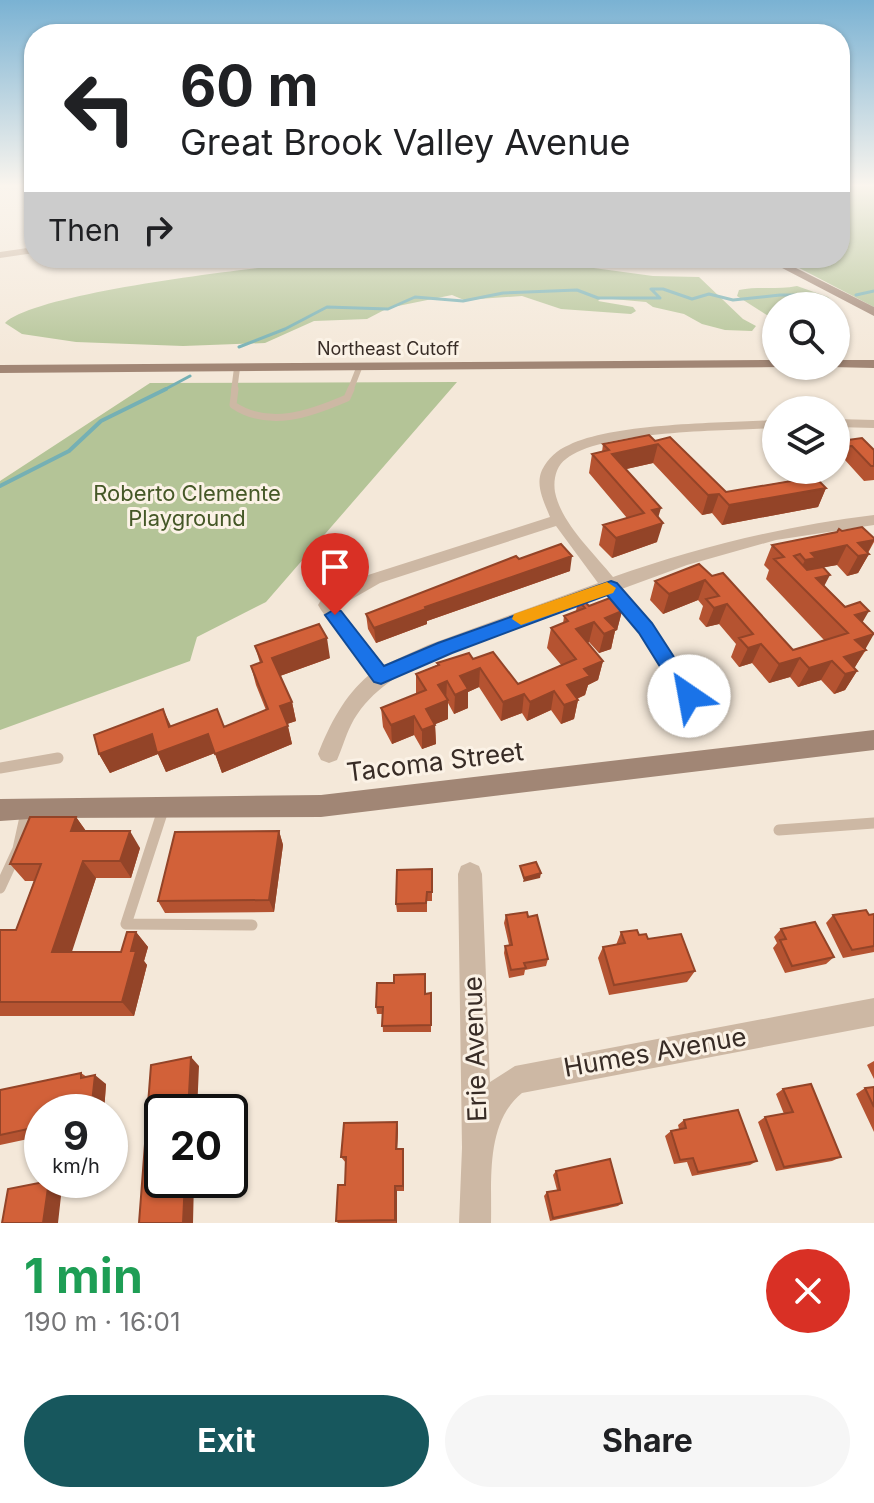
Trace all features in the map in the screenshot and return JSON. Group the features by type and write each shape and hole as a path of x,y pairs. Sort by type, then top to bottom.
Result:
{"main road":[{"path":"788,268 874,312"},
{"name":"Northeast Cutoff","path":"0,369 762,364"},
{"path":"850,364 874,364"},
{"name":"Tacoma Street","path":"0,810 321,806 874,740"}],"street":[{"path":"0,255 24,251"},
{"path":"850,423 874,424"},
{"path":"611,587 559,519 546,494 547,475 556,460 573,446 612,436 762,428"},
{"path":"381,676 327,605 374,579 559,519"},
{"path":"329,754 344,717 365,689 402,665 719,549 872,523"},
{"name":"Erie Avenue","path":"470,874 477,1148 475,1223"},
{"name":"Humes Avenue","path":"477,1148 500,1092 515,1080 874,1012"}],"lane":[{"path":"237,368 233,405 241,413 260,417 309,414 347,398 359,368"},
{"path":"611,587 645,628 689,696"},
{"path":"0,768 58,758"},
{"path":"164,807 126,924 252,925"},
{"path":"0,888 18,849 27,808"},
{"path":"779,830 874,823"}],"green space":[{"path":"850,243 874,243 874,307 799,268 850,268"},
{"path":"594,268 653,276 699,277 743,319 756,326 752,331 725,330 646,302 601,298 598,301 633,307 636,311 631,314 561,309 522,296 464,300 452,295 388,308 367,319 314,321 265,343 183,346 76,342 22,334 5,323 25,312 103,291 251,269"},
{"path":"797,286 814,292 762,292 762,312 737,296 739,290"},
{"name":"Roberto Clemente Playground","path":"457,382 266,602 197,637 190,661 0,730 0,481 150,383"}],"building":[{"path":"649,435 655,441 670,437 726,492 773,484 822,484 826,488 729,505 719,494 708,495 658,444 612,454 661,508 652,510 663,523 616,538 603,525 644,513 592,454 609,450 603,444"},
{"path":"862,438 874,450 874,466 871,466 850,440"},
{"path":"862,527 874,538 858,543 869,554 858,556 847,545 811,553 816,558 805,560 800,554 794,556 807,570 823,567 830,575 816,578 845,607 860,602 869,611 855,615 874,634 855,640 866,650 844,657 857,671 845,674 832,661 809,668 800,658 779,664 761,644 748,648 739,638 753,634 727,604 714,608 706,599 719,596 705,580 669,594 655,581 699,564 712,576 723,573 793,650 848,633 774,559 784,557 772,545 837,532 839,529"},
{"path":"561,544 572,556 374,628 366,614 516,556 519,559"},
{"path":"581,598 589,606 610,598 622,611 605,618 616,629 604,634 594,622 576,629 603,661 584,669 590,676 567,685 578,700 564,705 554,691 530,702 524,694 503,702 480,668 460,676 468,689 455,695 447,681 438,685 448,700 426,709 435,725 422,730 414,716 391,725 381,708 426,690 416,674 439,665 437,663 469,653 473,659 493,652 518,684 576,659 551,628 568,621 564,616 585,608 578,600"},
{"path":"319,624 327,638 272,658 292,702 280,706 288,726 215,754 208,734 157,753 152,734 99,754 94,735 163,709 169,727 217,709 224,727 268,709 251,666 262,662 255,646"},
{"path":"30,817 76,817 71,831 130,831 120,861 83,861 52,952 121,952 127,932 136,932 131,951 136,951 122,1002 0,1002 0,930 16,930 41,864 10,864"},
{"path":"279,831 269,900 158,901 175,832"},
{"path":"536,862 541,873 524,878 520,866"},
{"path":"432,869 432,892 427,892 426,903 396,904 397,870"},
{"path":"866,910 869,915 874,914 874,946 852,950 833,915"},
{"path":"527,912 528,917 537,915 548,959 524,963 526,968 511,970 505,946 512,945 506,915"},
{"path":"815,922 834,957 792,966 780,940 786,939 781,929"},
{"path":"637,930 639,935 646,934 648,939 681,934 695,971 614,985 603,947 625,943 621,932"},
{"path":"425,974 425,994 431,993 431,1025 382,1026 383,1007 376,1007 377,983 394,983 394,975"},
{"path":"191,1057 189,1094 149,1094 151,1065"},
{"path":"81,1073 81,1078 95,1075 93,1094 24,1094 24,1130 0,1135 0,1090"},
{"path":"811,1084 841,1157 784,1167 765,1117 793,1112 783,1089"},
{"path":"874,1087 874,1107 865,1088"},
{"path":"738,1110 757,1161 698,1172 693,1158 680,1160 671,1131 686,1128 684,1120"},
{"path":"397,1122 396,1149 403,1149 403,1186 395,1186 395,1220 336,1221 338,1185 345,1185 346,1157 341,1157 344,1123"},
{"path":"144,1157 144,1198 184,1198 183,1223 139,1223"},
{"path":"610,1159 622,1203 553,1218 547,1192 560,1190 556,1171"},
{"path":"24,1186 24,1198 47,1198 43,1223 2,1223 8,1189"}],"waterway":[{"path":"239,347 285,329 327,307 388,309 415,297 463,301 503,293 577,290 598,298 660,298 651,289 663,289 692,299 709,294 733,300 762,297"},
{"path":"856,295 874,291"},
{"path":"163,391 190,376"},
{"path":"0,486 69,451 101,421 163,391"}],"slow traffic":[{"path":"521,619 607,588"}],"route":[{"path":"335,615 381,676 445,648 611,587 645,628 689,696"}]}
